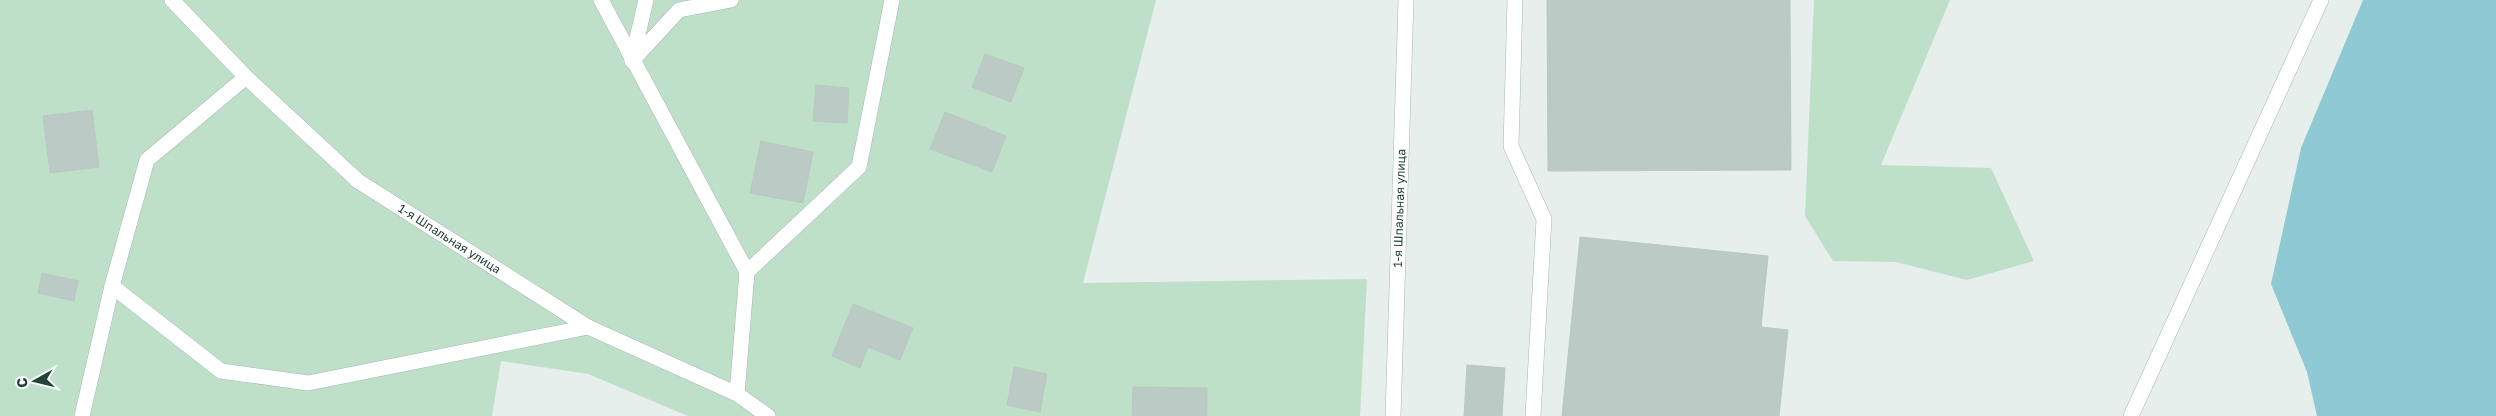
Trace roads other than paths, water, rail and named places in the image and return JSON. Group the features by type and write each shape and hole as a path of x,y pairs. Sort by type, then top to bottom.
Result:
{"street":[{"name":"1-я Шпальная улица","path":"172,0 246,77 358,181 588,327 737,394 768,416"},
{"path":"601,0 632,62 747,272 737,394"},
{"path":"632,62 646,0"},
{"path":"632,62 679,10 731,0"},
{"path":"747,272 859,167 892,0"},
{"name":"1-я Шпальная улица","path":"1393,416 1406,0"},
{"path":"1515,0 1511,146 1544,220 1533,416"},
{"path":"2130,416 2321,0"},
{"path":"82,416 112,286 147,160 246,77"},
{"path":"112,286 221,371 308,383 588,327"}],"water":[{"path":"2363,0 2496,0 2496,416 2317,416 2307,372 2271,284 2301,148"}]}
